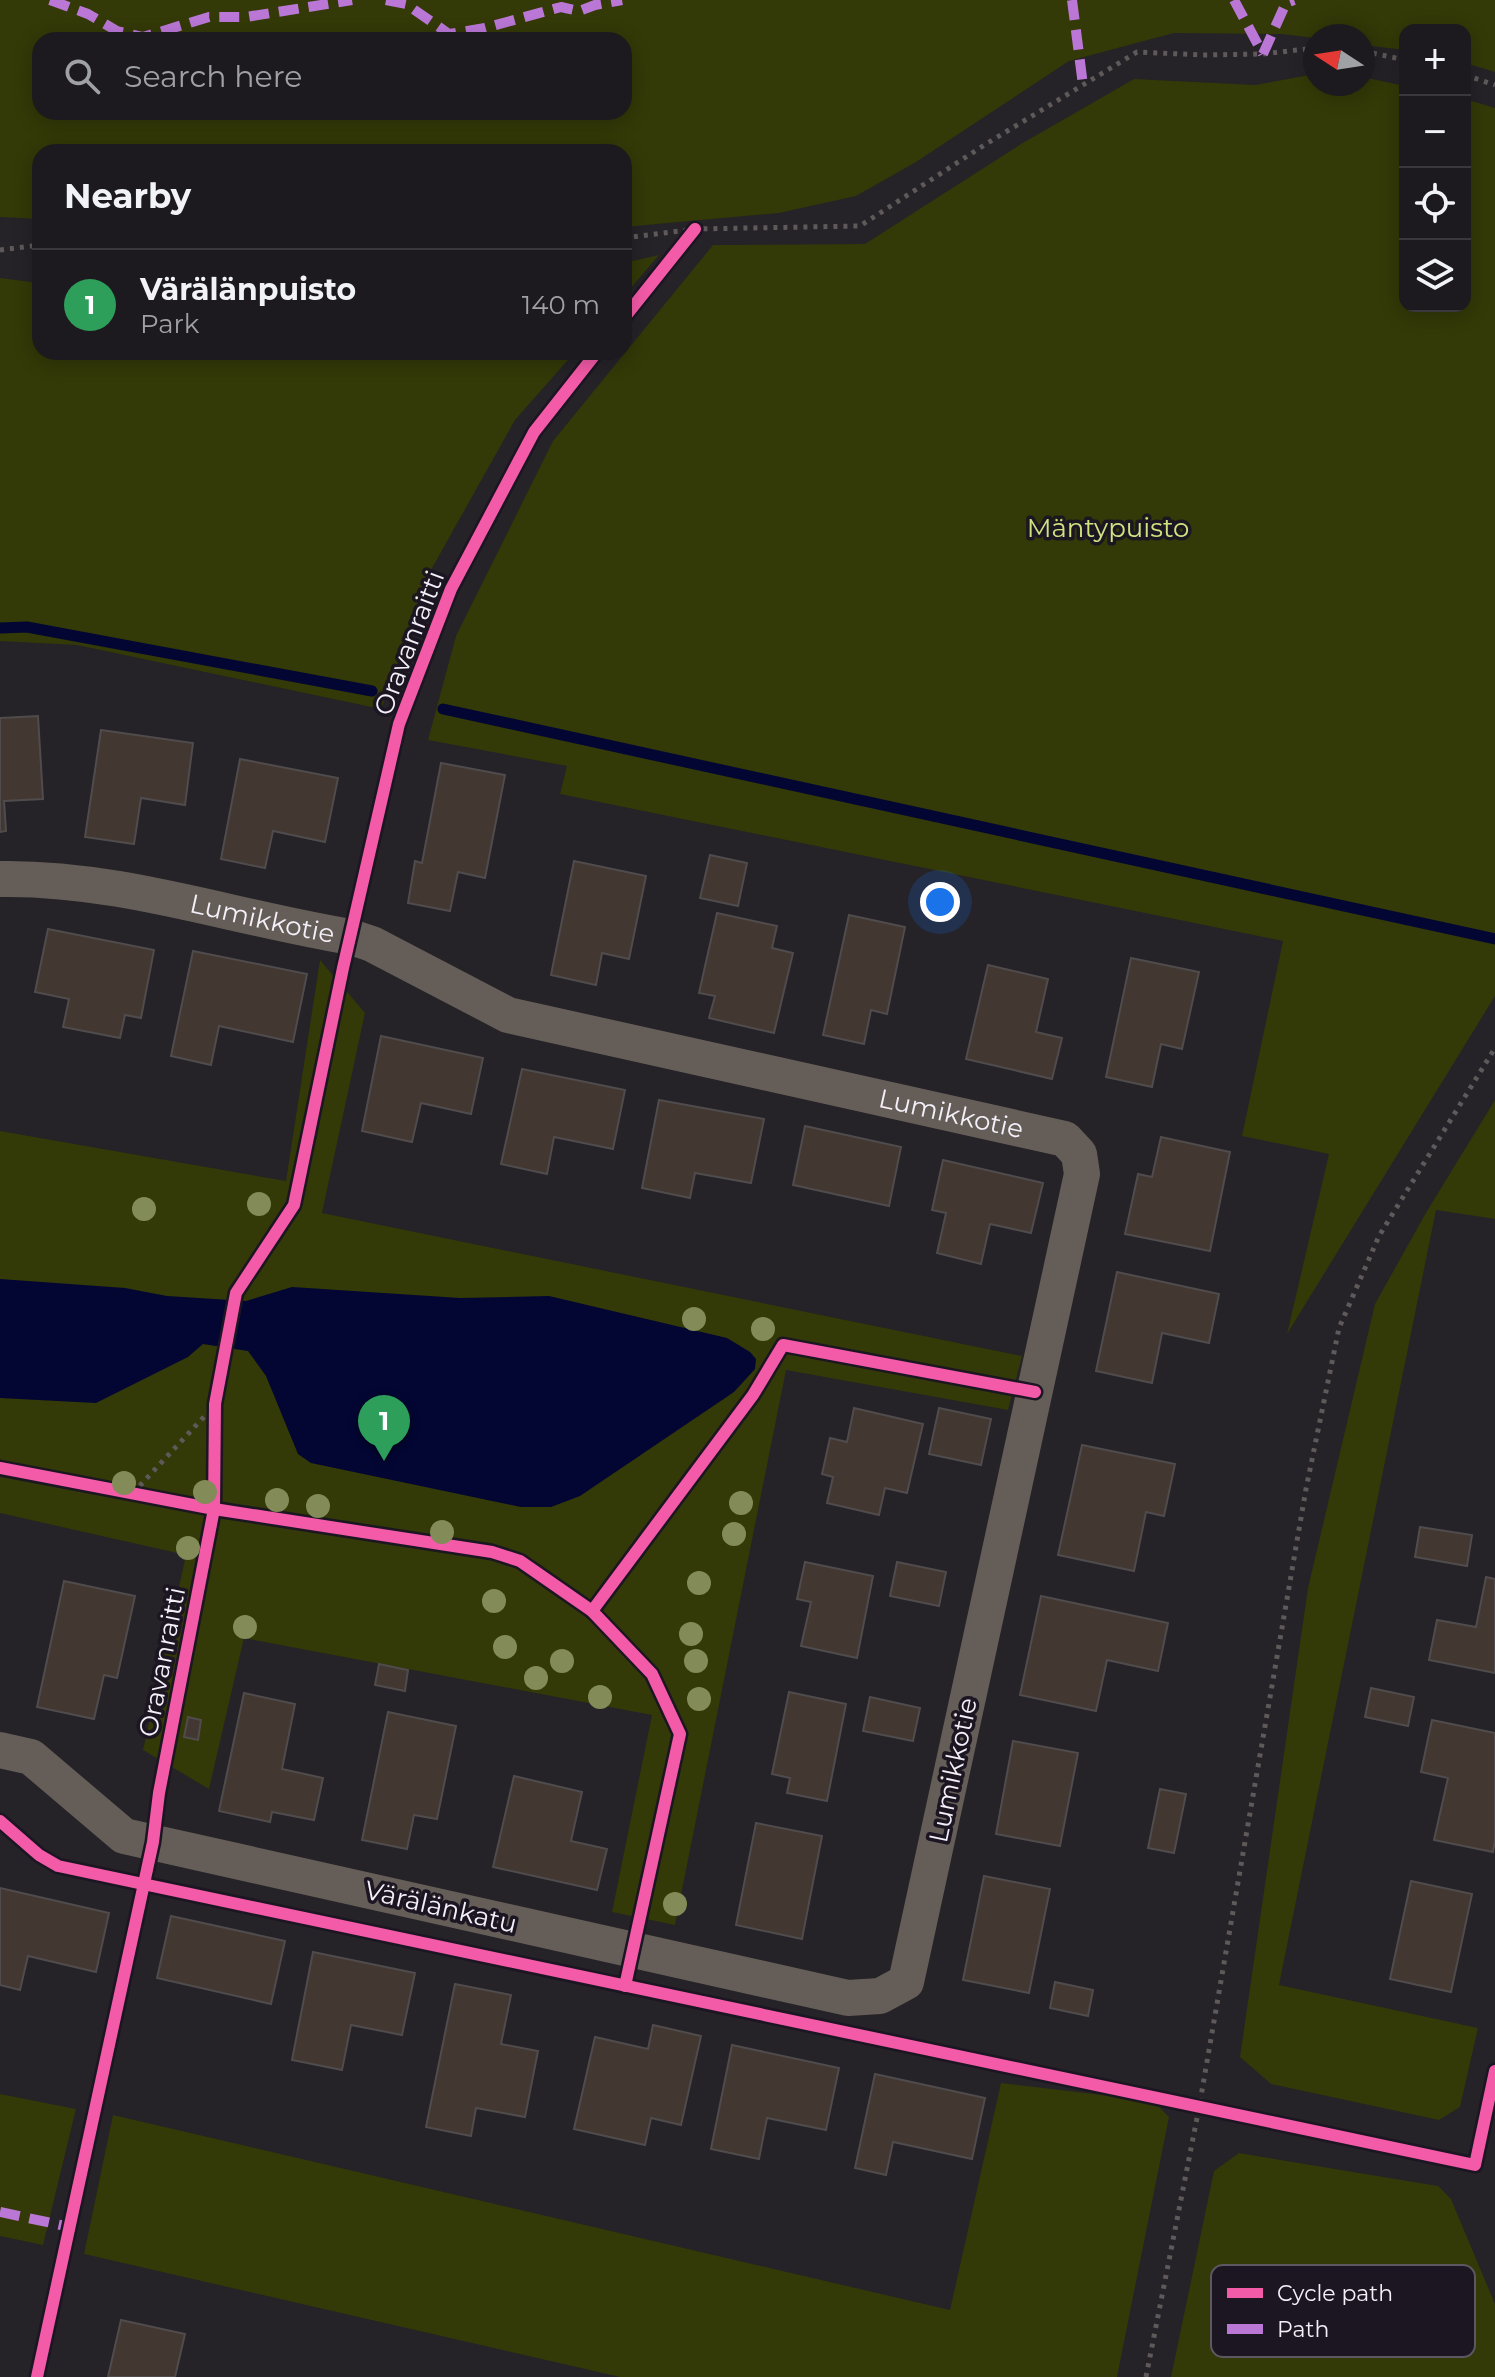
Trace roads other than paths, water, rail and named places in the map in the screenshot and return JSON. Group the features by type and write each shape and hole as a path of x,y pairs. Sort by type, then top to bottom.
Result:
{"street":[{"name":"Lumikkotie","path":"0,879 73,883 137,892 347,952 372,944 508,1015 1065,1139 1079,1154 1082,1174 906,1982"},
{"name":"Värälänkatu","path":"0,1750 31,1757 124,1836 848,1998 880,1996 906,1982"}],"waterway":[{"path":"0,628 27,627 372,691"},
{"path":"443,709 1495,939"}],"place":[{"name":"Värälänpuisto","path":"384,1461"}],"park label":[{"name":"Mäntypuisto","path":"1108,528"}]}
